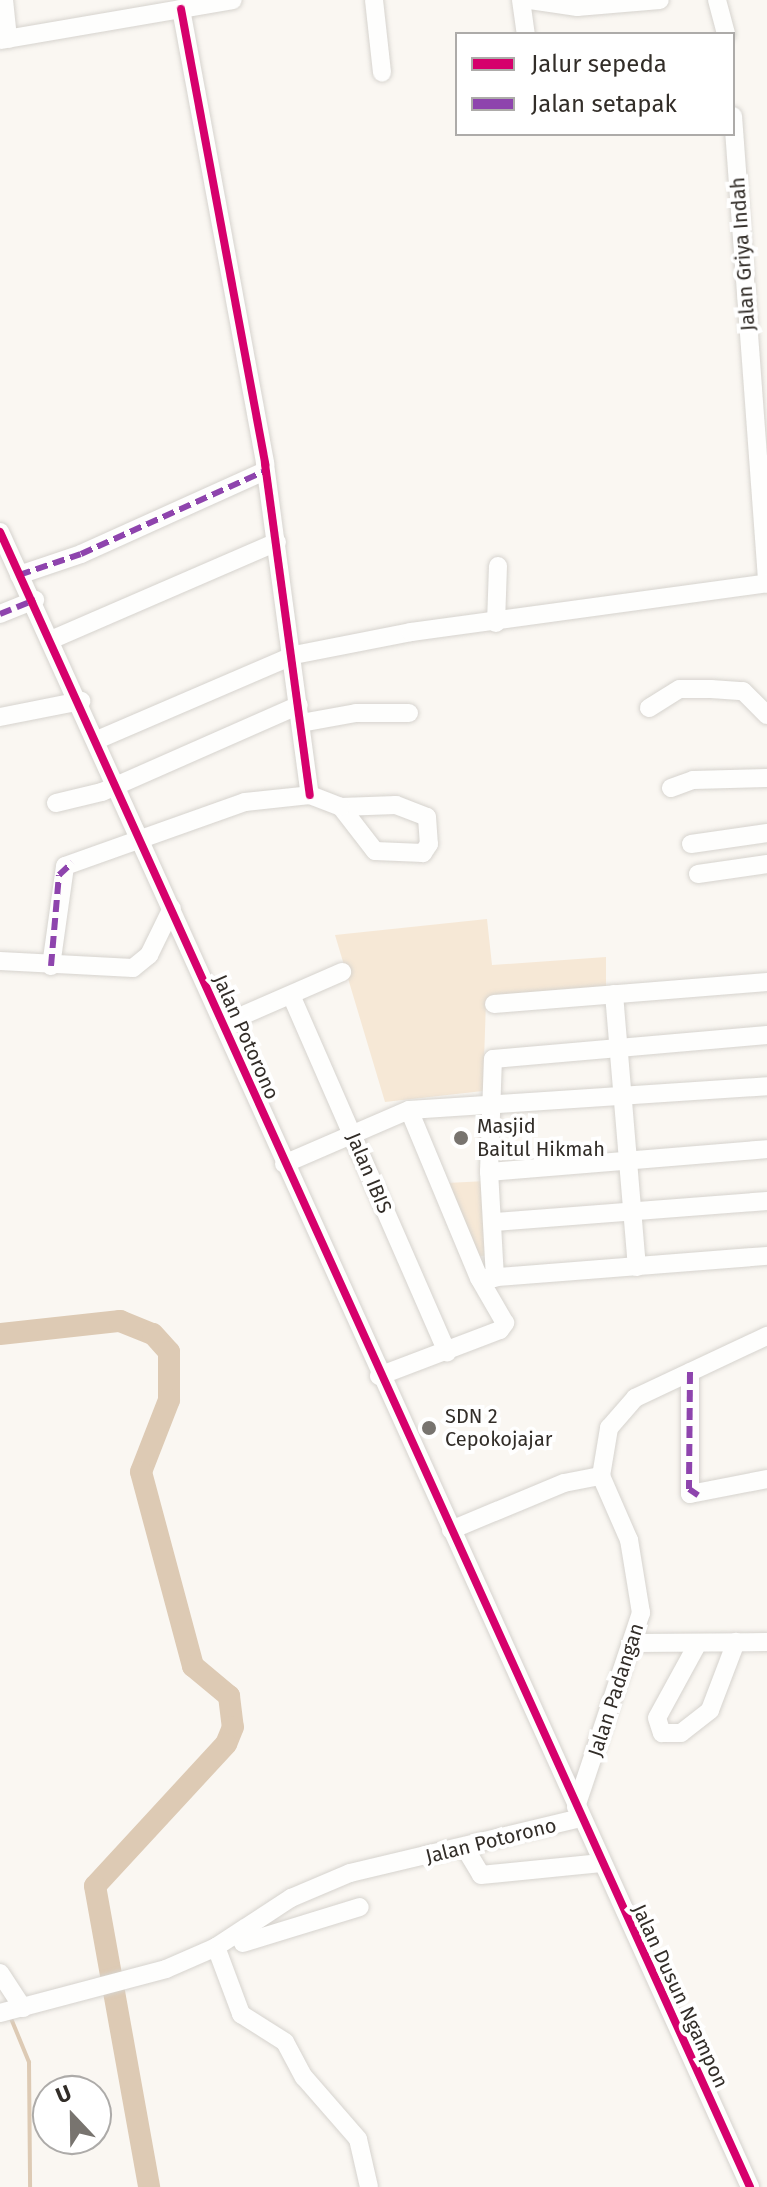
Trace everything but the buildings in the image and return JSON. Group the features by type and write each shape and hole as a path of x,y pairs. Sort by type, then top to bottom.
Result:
{"street":[{"path":"4,0 4,40 233,0"},
{"path":"374,0 382,73"},
{"path":"521,0 526,32"},
{"path":"530,0 660,0"},
{"path":"717,0 725,32"},
{"path":"181,9 277,542 310,795"},
{"name":"Jalan Griya Indah","path":"734,136 767,584"},
{"path":"19,575 95,548 265,471"},
{"name":"Jalan Potorono","path":"1,538 35,600 116,785 144,840 284,1164 578,1813 465,1848 319,1884 218,1952 13,2010"},
{"path":"53,639 277,542"},
{"path":"496,623 498,566"},
{"path":"97,740 294,655 767,584"},
{"path":"0,614 35,600"},
{"path":"649,708 680,689 711,689 743,691 767,715"},
{"path":"0,717 81,701"},
{"path":"56,803 116,785 300,714 409,713"},
{"path":"671,788 693,780 767,778"},
{"path":"51,966 65,866 245,802 310,795 341,807 419,810 427,817 428,849 402,856 375,851 341,807"},
{"path":"691,844 767,833"},
{"path":"698,874 767,864"},
{"path":"0,961 133,968 149,955 172,908"},
{"path":"223,1024 342,972"},
{"path":"494,1004 767,982"},
{"path":"614,994 637,1267"},
{"name":"Jalan IBIS","path":"291,995 447,1352"},
{"path":"487,1278 494,1222 489,1172 491,1065 499,1055 767,1035"},
{"path":"284,1164 409,1110 490,1107 767,1086"},
{"path":"379,1376 447,1352 504,1326 487,1278 409,1110"},
{"path":"489,1172 767,1149"},
{"path":"494,1222 767,1201"},
{"path":"487,1278 767,1256"},
{"path":"451,1530 550,1488 601,1476 603,1445 623,1410 690,1372 767,1336"},
{"path":"690,1372 690,1494 767,1479"},
{"name":"Jalan Padangan","path":"578,1813 635,1643 641,1613 634,1562 601,1476"},
{"path":"698,1643 657,1718 662,1733 681,1733 710,1710 736,1642"},
{"path":"635,1643 767,1642"},
{"name":"Jalan Dusun Ngampon","path":"578,1813 750,2187"},
{"path":"465,1848 481,1875 601,1863"},
{"path":"360,1907 266,1932 218,1952 241,2014 285,2042 304,2077 358,2139 369,2187"},
{"path":"0,1973 13,2010"}],"shaded area":[{"path":"487,919 492,965 606,957 606,988 486,1001 483,1091 385,1102 335,935"},
{"path":"486,1181 490,1255 474,1257 447,1183"}],"waterway":[{"path":"0,1334 120,1321 153,1334 169,1352 169,1400 141,1472 193,1666 229,1696 233,1727 226,1744 95,1886 149,2187"},
{"path":"10,2016 29,2062 30,2187"}],"marked path":[{"path":"19,575 81,554 265,471"},
{"path":"0,614 35,600"},
{"path":"51,966 59,875 72,863"},
{"path":"690,1372 689,1489 698,1495"}],"cycle path":[{"path":"181,9 265,464 310,795"},
{"path":"0,532 750,2187"}],"place":[{"name":"Masjid Baitul Hikmah","path":"461,1138"},
{"name":"SDN 2 Cepokojajar","path":"429,1428"}]}
